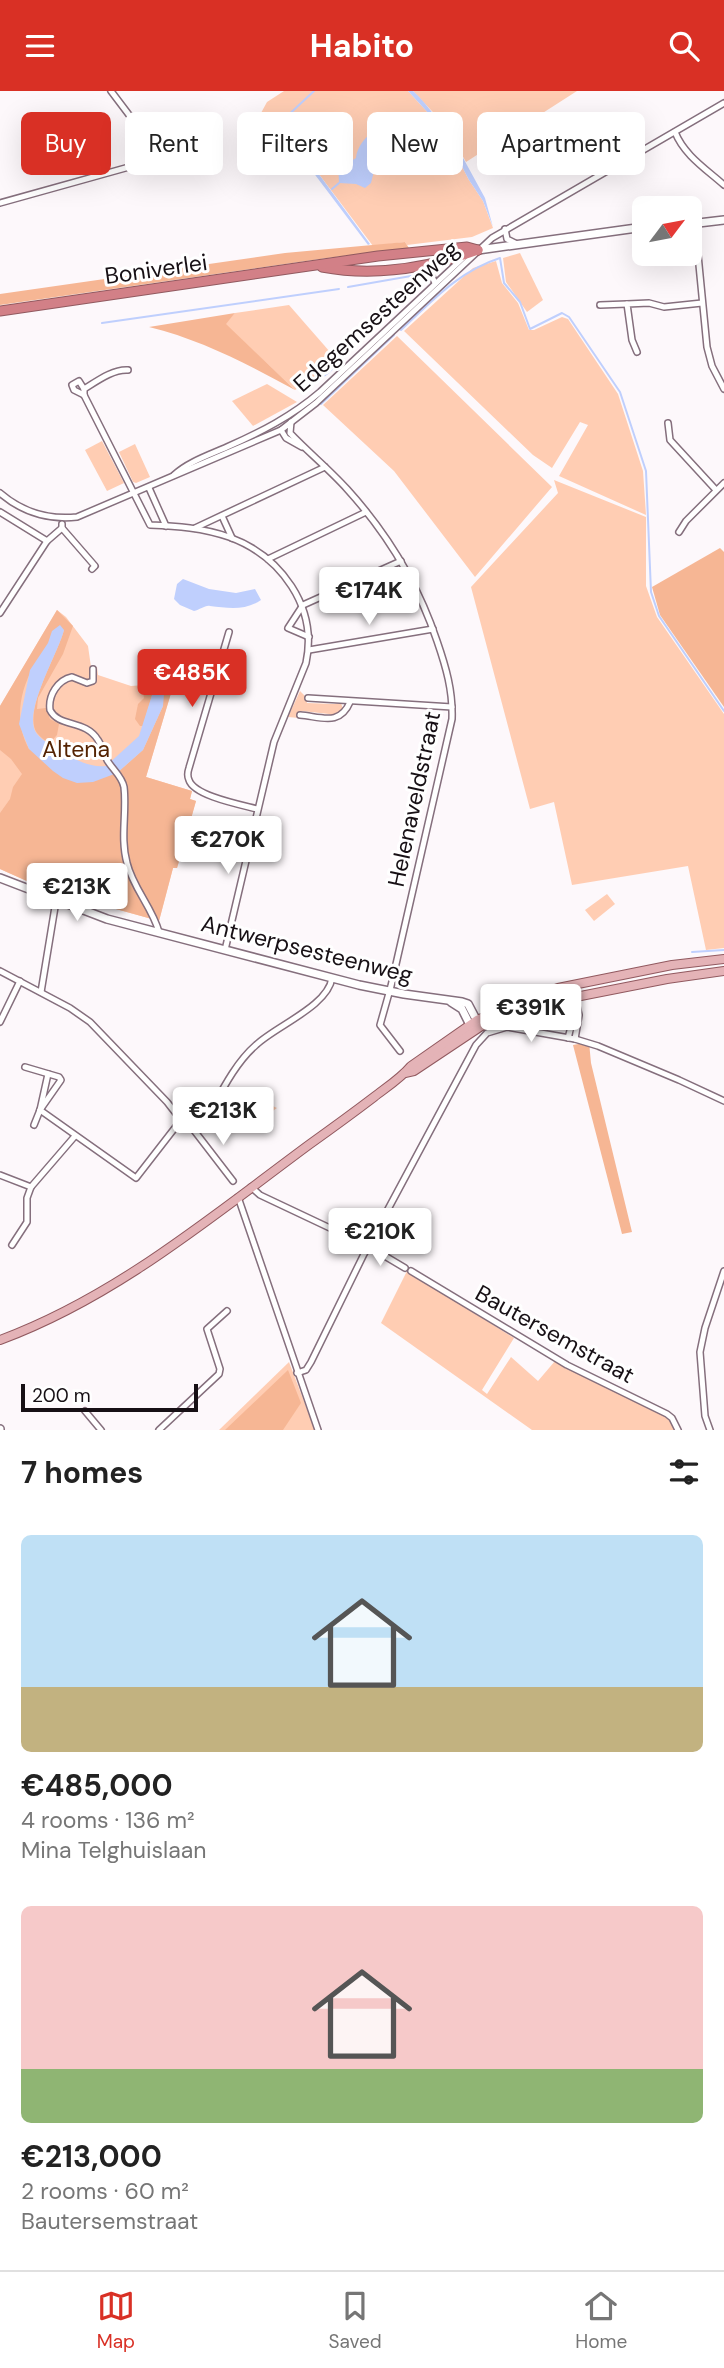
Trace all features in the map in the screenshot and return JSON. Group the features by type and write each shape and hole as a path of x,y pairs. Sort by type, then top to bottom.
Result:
{"highway":[{"name":"Boniverlei","path":"0,310 378,256 467,247 478,250"},
{"name":"Boniverlei","path":"318,266 378,273 449,260 478,250"}],"main road":[{"path":"0,1339 32,1328 93,1298 153,1261 405,1073 414,1070 475,1025 518,1001 570,985 679,963 724,959"},
{"path":"475,1025 535,1005 667,979 724,971"}],"street":[{"path":"0,203 147,162 152,148 148,140 111,91"},
{"path":"478,250 505,229 724,103"},
{"path":"676,132 680,144 724,185"},
{"path":"702,223 724,220"},
{"name":"Boniverlei","path":"478,250 632,228"},
{"path":"505,229 507,239 517,244"},
{"path":"467,247 492,238"},
{"name":"Edegemsesteenweg","path":"306,406 460,260 478,250"},
{"name":"Edegemsesteenweg","path":"0,493 30,512 62,518 85,515 281,430 288,420 425,302 478,250"},
{"path":"697,266 712,366 724,389"},
{"path":"406,268 429,270 435,283"},
{"path":"600,305 649,303 664,307 702,303"},
{"path":"627,304 632,339 637,352"},
{"path":"128,370 121,370 83,389 150,525 195,528 232,538 268,559 290,582 303,605 309,637 309,650 302,676 274,741 225,950"},
{"name":"Edegemsesteenweg","path":"170,479 187,465 288,420"},
{"name":"Helenaveldstraat","path":"288,420 290,433 366,512 401,561 433,629 451,688 452,719 380,1025 400,1051"},
{"path":"668,423 670,440 716,490"},
{"name":"Helenaveldstraat","path":"281,430 286,438 305,449"},
{"path":"195,528 325,467"},
{"path":"679,532 686,521 724,483"},
{"path":"149,488 166,526"},
{"path":"0,504 6,498"},
{"path":"0,512 47,541"},
{"path":"268,559 366,512"},
{"path":"222,516 232,538"},
{"path":"62,518 62,528 95,566 92,569"},
{"path":"0,613 47,541 62,528"},
{"path":"309,637 288,628 303,605 401,561"},
{"path":"309,650 433,629"},
{"path":"229,632 188,777 192,785 217,799 257,809"},
{"path":"93,669 93,681 87,683 72,677 60,683 50,698 49,706 56,719 80,724 90,731 99,741 124,785 126,860 130,874 154,915 159,932"},
{"path":"308,698 452,707"},
{"path":"300,715 335,719 344,714 349,702"},
{"name":"Antwerpsesteenweg","path":"0,877 107,919 332,981 468,1004 475,1025"},
{"path":"41,992 55,907"},
{"path":"0,971 90,1022 181,1120 193,1129 233,1181"},
{"path":"0,1022 20,981"},
{"path":"193,1129 204,1123 247,1054 325,995 332,981"},
{"path":"570,985 574,1016 571,1039"},
{"path":"298,1373 308,1368 368,1246 476,1045 492,1031 507,1027 598,1046 724,1101"},
{"path":"25,1067 61,1080 40,1110"},
{"path":"34,1125 48,1074"},
{"path":"40,1110 136,1178 181,1120"},
{"path":"12,1245 27,1222 27,1198 31,1187 75,1136"},
{"path":"0,1175 31,1187"},
{"name":"Bautersemstraat","path":"251,1187 260,1195 368,1246 566,1365 667,1414 678,1430"},
{"path":"238,1197 318,1430"},
{"path":"710,1430 705,1416 700,1352 724,1271"},
{"path":"159,1430 219,1374 220,1369 207,1327 227,1311"},
{"path":"85,1411 101,1430"}],"green space":[{"path":"284,91 408,91 427,112 367,112 367,175 463,175 463,168 483,201 493,228 472,237 373,246 320,175 353,175 353,112 262,112 267,102"},
{"path":"413,91 577,91 544,112 477,112 477,155 466,162 463,157 463,112 433,112"},
{"path":"520,253 543,300 527,312 506,282 503,258"},
{"path":"496,261 502,283 518,303 529,330 562,317 568,319 618,394 643,471 646,515 559,476 588,425 580,422 552,468 533,455 404,331 473,268"},
{"path":"289,305 337,360 324,372 295,390 225,324 235,313"},
{"path":"397,336 552,487 475,577 394,471 323,405"},
{"path":"267,384 297,402 253,426 232,401"},
{"path":"102,441 124,483 107,491 85,450"},
{"path":"135,444 150,477 136,483 133,482 119,452"},
{"path":"554,480 646,517 646,586 657,617 724,714 724,948 706,950 688,866 572,885 554,802 530,809 471,587 558,493"},
{"name":"Altena","path":"57,610 66,617 88,646 91,667 97,667 98,675 131,686 174,683 146,777 192,791 190,799 196,801 177,868 173,868 159,921 80,899 86,875 57,866 47,890 0,869 0,706"},
{"path":"300,691 306,697 307,703 341,703 343,709 338,715 332,716 302,711 299,718 288,717"},
{"path":"607,894 615,904 594,921 585,910"},
{"path":"232,1087 277,1108 257,1122 224,1100"},
{"path":"407,1271 514,1338 482,1390 487,1394 511,1357 538,1381 555,1361 669,1418 676,1430 532,1430 381,1323"},
{"path":"289,1362 315,1430 219,1430"}],"shaded area":[{"path":"405,242 409,248 0,305 0,294 285,253"},
{"path":"235,313 226,324 295,390 206,346 149,327"},
{"path":"720,548 724,552 724,707 660,615 652,587"},
{"name":"Altena","path":"57,610 73,626 63,654 38,698 37,709 46,708 50,719 59,724 57,735 49,744 37,733 34,711 37,698 64,630 41,654 32,669 21,700 20,717 29,749 117,773 143,750 163,706 153,692 143,726 140,726 135,719 138,704 144,698 142,686 174,683 146,777 192,791 190,799 196,801 177,868 173,868 159,921 80,899 86,875 57,866 47,890 0,869 0,813 22,774 0,750 0,706"},
{"path":"589,1042 591,1063 632,1232 622,1234 573,1045"},
{"path":"288,1370 301,1403 283,1430 225,1430"}],"water":[{"path":"408,91 413,91 432,112 427,112"},
{"path":"367,137 367,175 373,175 371,183 365,188 356,184 339,183 339,175 353,175 353,160"},
{"path":"463,158 485,198 493,227 483,201 463,168"},
{"path":"315,175 319,175 370,244 368,245"},
{"path":"183,579 209,589 236,593 255,589 261,600 243,607 208,606 194,611 174,599 177,584"},
{"path":"60,625 64,630 42,683 34,713 33,725 37,734 48,743 82,762 106,766 139,736 153,692 160,689 164,694 163,706 143,750 117,773 93,782 77,783 53,771 29,749 19,724 30,670 48,643 52,631"}],"waterway":[{"path":"292,112 314,91"},
{"path":"332,189 339,183"},
{"path":"401,330 459,279 500,258 504,283 520,302 530,329 562,313 569,317 620,392 646,471 651,592 659,616 724,711"},
{"path":"348,287 411,276"},
{"path":"102,323 339,289"},
{"path":"321,404 394,335"},
{"path":"304,390 328,373 348,353"},
{"path":"247,442 266,433"},
{"path":"692,952 724,950"}]}
